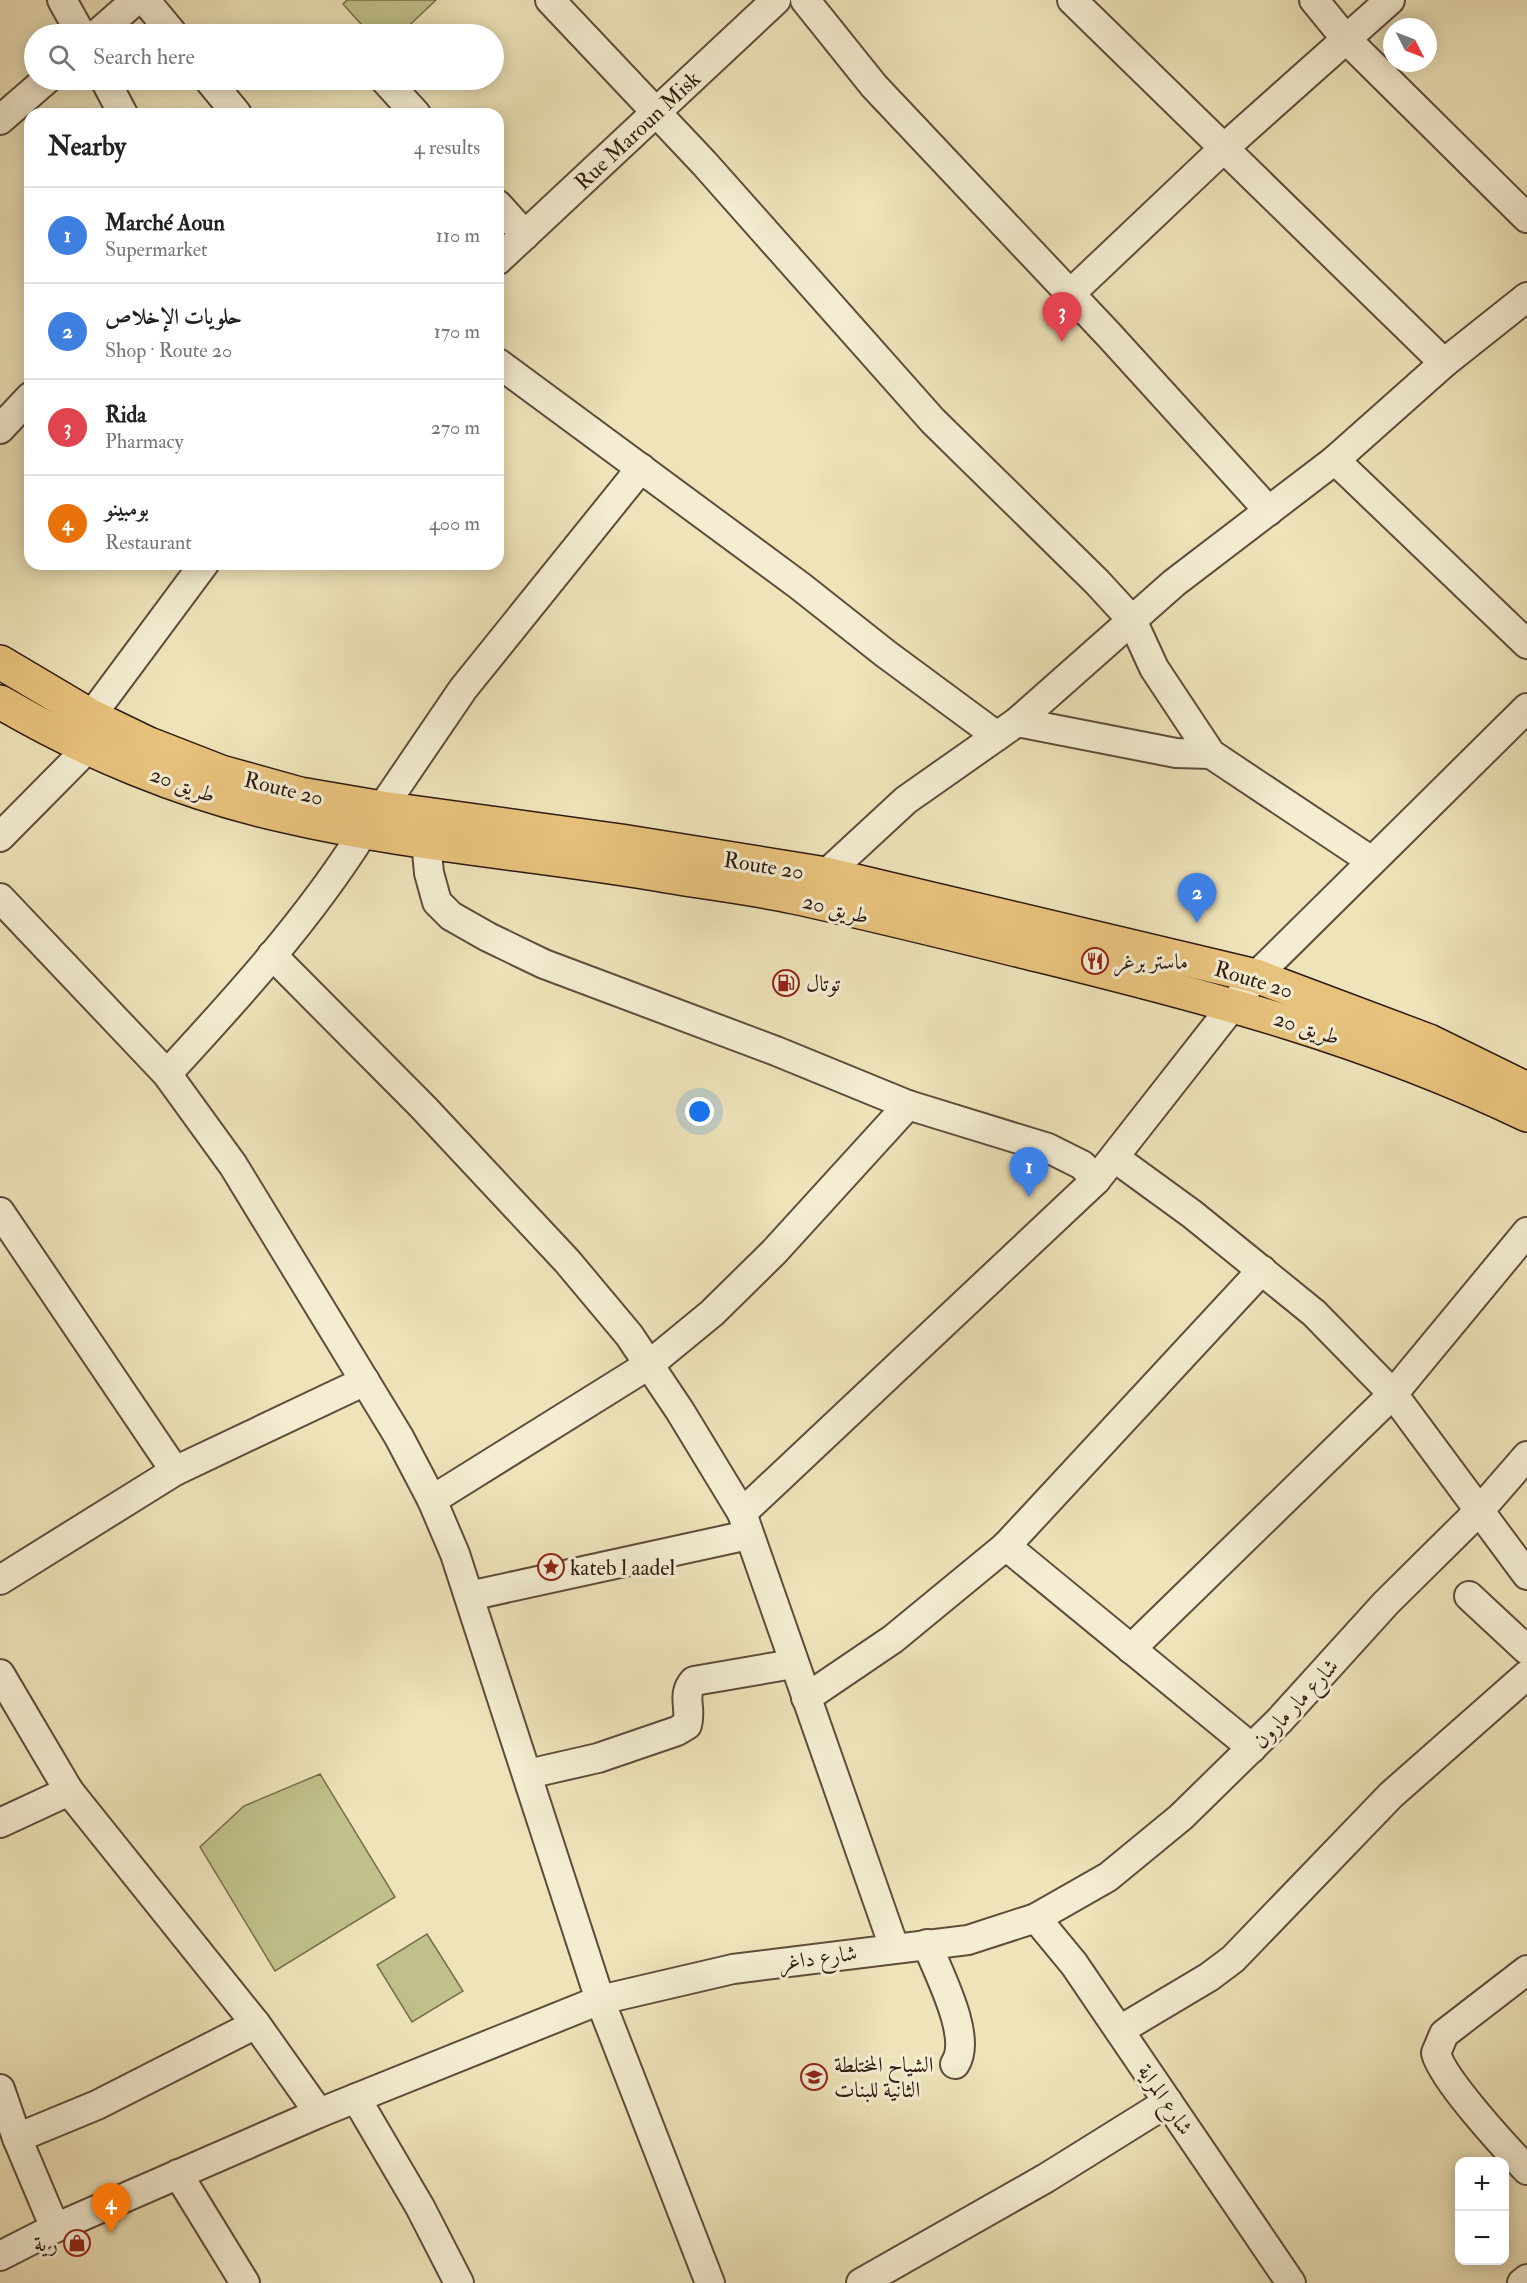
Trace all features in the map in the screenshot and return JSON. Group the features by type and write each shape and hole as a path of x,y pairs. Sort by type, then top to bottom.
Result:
{"main road":[{"path":"0,662 90,732"},
{"name":"طريق 20","path":"0,702 90,732 208,794 281,815 373,819 426,841 654,874 791,897 1233,1004 1407,1062 1527,1115"},
{"name":"Route 20","path":"373,819 621,841 826,874 1256,976 1429,1041 1523,1080"}],"street":[{"path":"62,0 75,24"},
{"path":"108,24 136,0"},
{"path":"146,0 165,24"},
{"path":"550,0 656,111 933,421 1097,582 1132,620 1155,668 1211,754 1370,860"},
{"name":"Rue Maroun Misk","path":"504,254 776,0"},
{"path":"805,0 874,86 1070,294 1269,511"},
{"path":"1071,0 1444,363"},
{"path":"1314,0 1345,38 1527,218"},
{"path":"1070,294 1223,149 1390,0"},
{"path":"0,120 34,90"},
{"path":"110,90 120,108"},
{"path":"217,90 232,108"},
{"path":"394,90 411,108"},
{"path":"504,212 525,235"},
{"path":"826,874 906,800 1007,729 1174,583 1335,460 1444,363 1527,297"},
{"path":"504,367 1007,729 1176,753 1211,754"},
{"path":"0,429 24,403"},
{"path":"1335,460 1527,644"},
{"path":"167,1074 272,955 314,902 463,689 641,468"},
{"path":"0,837 90,732 200,570"},
{"path":"470,1596 745,1524 797,1459 958,1312 1096,1180 1256,976 1370,860 1527,708"},
{"path":"426,841 434,896 445,911 460,922 544,964 776,1051 908,1105 1048,1148 1082,1165 1096,1180"},
{"path":"0,898 167,1074 233,1165 365,1380 432,1500 470,1596 600,2001 704,2281"},
{"path":"272,955 423,1107 517,1207 602,1301 650,1364 745,1524 894,1947"},
{"path":"432,1500 650,1364 712,1313 774,1252 908,1105"},
{"path":"1115,1158 1262,1270 1314,1313 1393,1394 1527,1575"},
{"path":"0,1212 175,1471"},
{"path":"1131,1649 1393,1394 1527,1232"},
{"path":"806,1698 893,1639 1006,1546 1262,1270"},
{"path":"0,1580 175,1471 365,1380"},
{"name":"شارع مار مارون","path":"1036,1918 1108,1877 1141,1853 1252,1748 1386,1604 1480,1510 1527,1456"},
{"path":"1006,1546 1252,1748"},
{"path":"1469,1596 1527,1650"},
{"path":"528,1774 598,1758 677,1731 687,1725 690,1714 685,1696 694,1681 793,1664"},
{"path":"0,1674 69,1791 256,2024 319,2113"},
{"path":"1120,2030 1233,1959 1391,1796 1527,1675"},
{"path":"0,1823 69,1791"},
{"name":"شارع المراية","path":"1036,1918 1074,1964 1291,2283"},
{"name":"شارع داغر","path":"0,2256 55,2228 319,2113 600,2001 648,1987 733,1969 894,1947 968,1940 1036,1918"},
{"path":"927,1944 960,2028 960,2056 955,2064"},
{"path":"1527,1970 1444,2034 1436,2053 1449,2077 1469,2103 1527,2170"},
{"path":"17,2138 97,2105 256,2024"},
{"path":"0,2089 17,2138 55,2228"},
{"path":"356,2098 420,2207 459,2283"},
{"path":"861,2283 1046,2178 1168,2102"},
{"path":"178,2174 245,2283"},
{"path":"1522,2283 1527,2279"}],"green space":[{"path":"347,0 436,0 411,24 361,24 343,4"},
{"path":"320,1774 395,1897 275,1971 200,1847 244,1806"},
{"path":"427,1934 463,1991 412,2022 377,1965"}],"place":[{"name":"Rida","path":"1062,342"},
{"name":"حلويات الإخلاص","path":"1197,923"},
{"name":"ماستر برغر","path":"1095,961"},
{"name":"توتال","path":"786,983"},
{"name":"Marché Aoun","path":"1029,1197"},
{"name":"kateb l aadel","path":"551,1567"},
{"name":"الشياح المختلطة الثانية للبنات","path":"814,2077"},
{"name":"بومبينو","path":"111,2233"},
{"name":"رية","path":"77,2243"}]}
